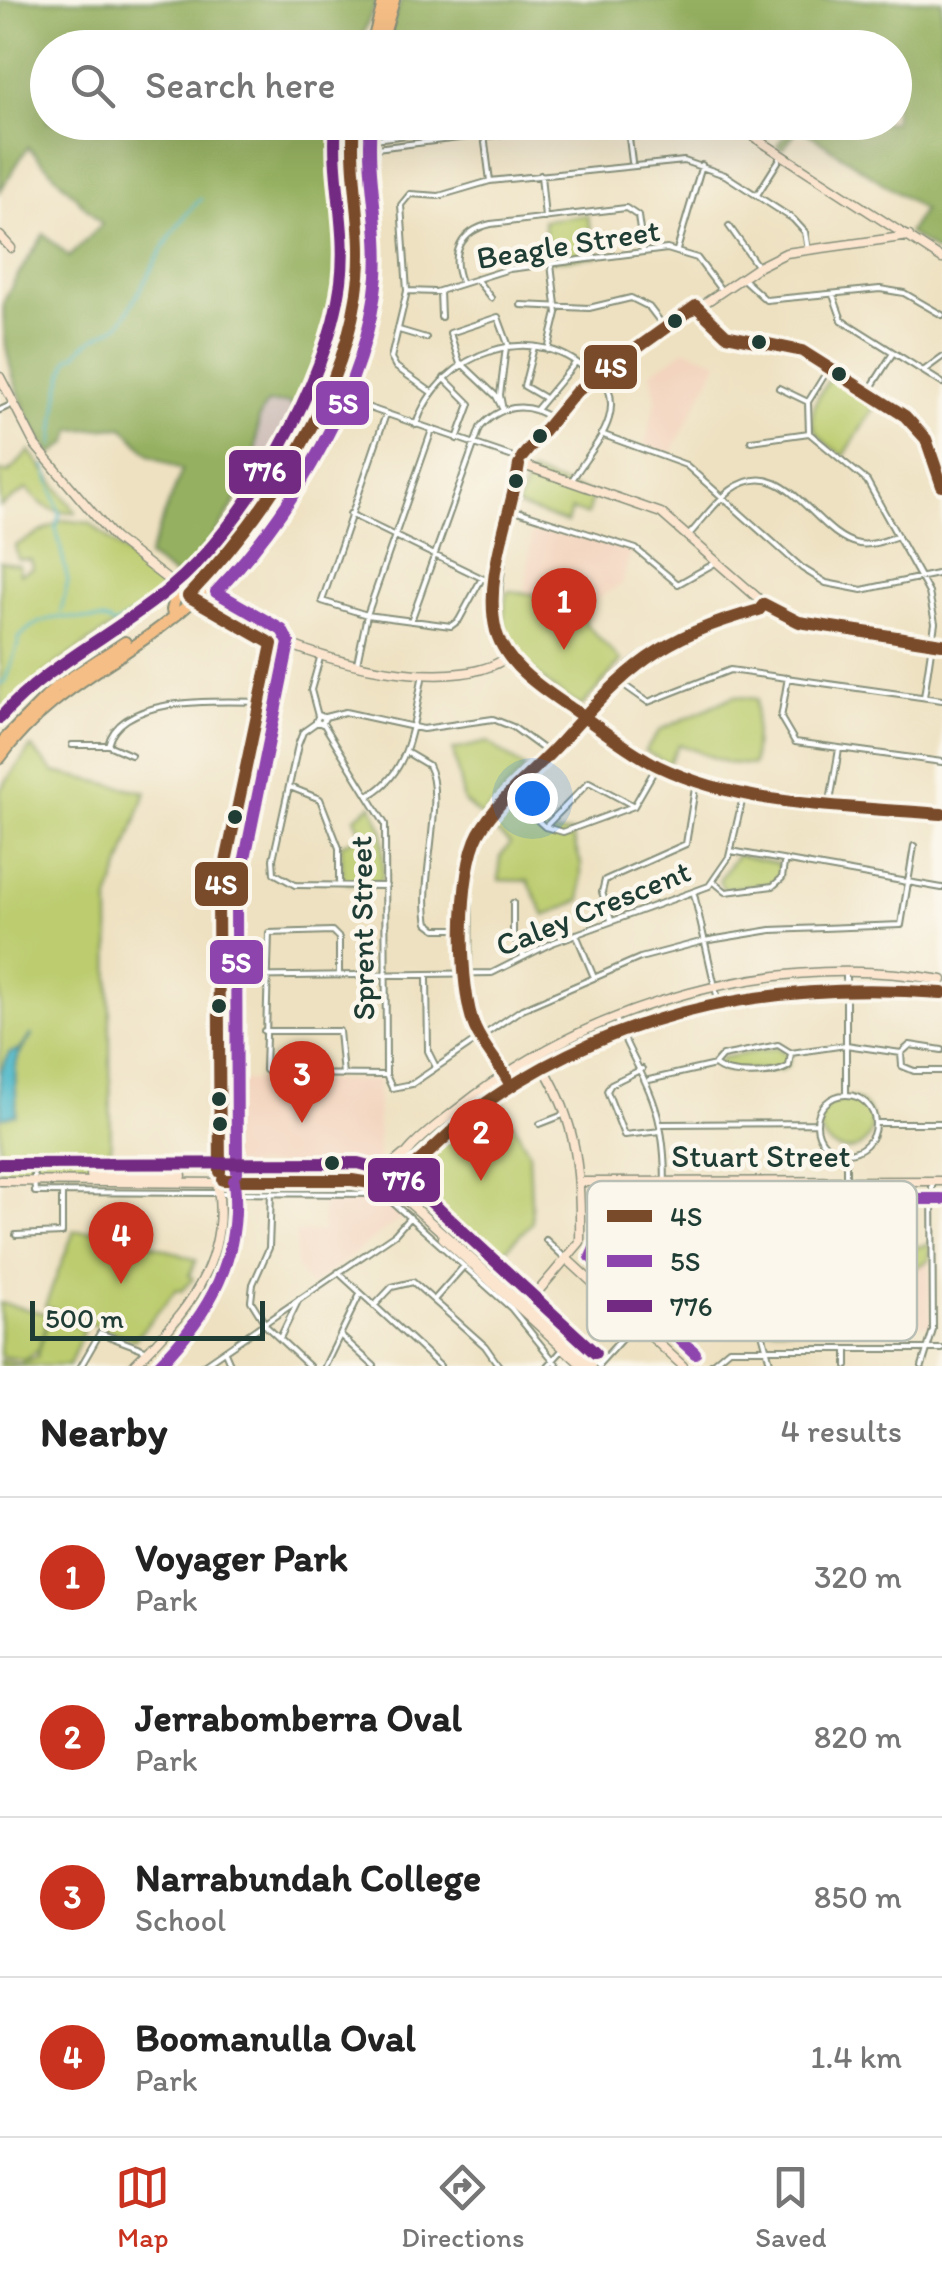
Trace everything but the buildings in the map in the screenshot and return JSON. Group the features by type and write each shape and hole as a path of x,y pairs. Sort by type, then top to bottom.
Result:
{"main road":[{"path":"376,30 384,0"},
{"path":"385,30 394,0"},
{"path":"185,592 201,584 232,548 280,474 347,339 360,264 351,175 355,140"},
{"path":"0,758 64,690 247,538 285,479 354,340 366,272 356,176 357,140"},
{"path":"0,744 55,688 172,610 185,592 201,584"}],"street":[{"path":"373,140 370,145 376,148 419,140"},
{"path":"485,140 490,181"},
{"path":"629,140 632,164"},
{"path":"762,140 942,259"},
{"path":"756,195 784,153"},
{"path":"432,392 392,362 407,291 401,205 405,196 446,194 490,181 675,160 702,165 756,195 798,224 808,250"},
{"path":"677,250 702,165"},
{"path":"540,175 546,218"},
{"path":"462,284 456,257 467,234 491,224 630,210 638,218 643,252"},
{"path":"730,226 758,267"},
{"path":"902,232 892,241 786,253 758,267 597,375 550,418 521,463 507,513 496,629 511,654 565,705 657,766 742,796 829,808 942,814"},
{"path":"0,236 10,248"},
{"name":"Beagle Street","path":"407,291 440,291 476,278 551,264 677,250 702,262 721,290"},
{"path":"548,350 556,306 551,264"},
{"path":"742,277 756,296 766,300 896,291 942,315"},
{"path":"476,278 491,298"},
{"path":"440,291 441,316"},
{"path":"834,295 840,318 942,383"},
{"path":"520,305 594,307 631,298 646,305 665,328"},
{"path":"696,306 726,335 788,346 829,368 918,427 942,486"},
{"path":"499,318 508,347 500,393 504,410 496,396 460,363 450,333 499,318"},
{"path":"399,330 426,338"},
{"path":"416,425 432,392 460,363 508,347 548,350 597,375 614,403 601,434 572,480"},
{"path":"534,347 524,386 543,397"},
{"path":"868,393 893,353"},
{"path":"923,371 942,357"},
{"path":"536,410 576,362"},
{"path":"810,433 808,402 829,368"},
{"path":"0,377 11,405 45,459 114,538 185,592 274,644 423,674 481,672 511,654"},
{"path":"444,378 470,403 456,439"},
{"path":"780,388 808,402"},
{"path":"346,400 657,510 764,604 799,622 937,644"},
{"path":"0,410 11,405"},
{"path":"410,622 472,445 484,422 504,410 536,410 550,418"},
{"path":"386,414 321,598 325,604 367,615 410,622 457,623 482,578"},
{"path":"365,665 367,615 432,430"},
{"path":"751,442 810,433 862,474 921,578 934,609 937,644 924,697"},
{"path":"601,434 686,465 826,583 862,590 942,573"},
{"path":"45,459 62,465"},
{"path":"688,536 723,497 746,482 769,481 792,491 852,541 872,544 898,536"},
{"path":"507,513 636,549 684,584 716,562"},
{"path":"350,514 498,586"},
{"path":"511,1086 478,1036 469,1010 467,929 473,846 512,796 584,720 614,678 640,656 686,629 759,610 764,604"},
{"path":"133,1366 205,1278 218,1232 218,900 274,644"},
{"path":"321,654 311,690 321,720"},
{"path":"614,678 648,702 721,671 942,700"},
{"path":"370,795 393,777 406,752 423,674"},
{"path":"788,677 782,711 786,733 801,744 942,762"},
{"path":"108,745 117,724 138,710 260,702"},
{"path":"386,886 294,885 274,873 273,859 300,737 321,720 345,712 440,729 483,719 500,720 550,754"},
{"name":"Sprent Street","path":"321,720 370,795 386,832 386,1075 390,1087 412,1084 436,1065"},
{"path":"72,745 108,745 131,755"},
{"path":"829,808 839,749"},
{"path":"406,752 428,765 433,781 434,815 426,855 428,923 436,929 467,929"},
{"path":"512,796 545,827 563,832 634,806 657,766"},
{"path":"545,827 590,782 634,806"},
{"path":"611,920 602,892 605,880 686,844 696,782"},
{"path":"290,787 320,800 339,848 340,885"},
{"name":"Caley Crescent","path":"218,977 492,974 576,934 694,894 713,882 730,851 742,796"},
{"path":"427,977 428,1051 436,1065 478,1036 593,975 704,940 793,928 903,926 914,846"},
{"path":"730,851 784,864 942,888"},
{"path":"713,882 726,892 772,886 782,878 784,864"},
{"path":"694,894 718,1000"},
{"path":"513,904 513,936 524,956"},
{"path":"340,976 339,938 325,929 268,933 264,1030 267,1073 386,1075"},
{"path":"576,934 593,975"},
{"path":"846,973 846,1094"},
{"path":"0,1179 34,1178 317,1178 386,1170 503,1075 616,1016 715,987 779,977 846,973 942,979 941,992 846,987 781,990 718,1000 622,1029 564,1055 511,1086 382,1186 271,1192 219,1179 34,1192 34,1178"},
{"path":"779,977 781,990"},
{"path":"616,1016 648,1080 660,1124 666,1181"},
{"path":"264,1030 339,1031 343,1075"},
{"path":"558,1043 564,1055"},
{"path":"648,1080 715,1065 722,1056 778,1046 791,1053 846,1045 901,1053 910,1046 942,1050"},
{"path":"715,1065 721,1071 781,1071 789,1066 791,1053"},
{"path":"901,1053 906,1069 942,1071"},
{"path":"525,1306 580,1242 580,1182 568,1113 543,1067"},
{"path":"642,1069 611,1084 607,1091 624,1134 661,1131"},
{"path":"846,1094 866,1102 875,1123 867,1144 846,1152 826,1145 817,1123 828,1101 846,1094"},
{"path":"455,1111 463,1120"},
{"path":"540,1124 568,1113"},
{"path":"660,1124 817,1123"},
{"path":"875,1123 942,1123"},
{"path":"406,1197 402,1184 405,1166 418,1141"},
{"path":"846,1152 846,1181"},
{"path":"354,1175 406,1197 525,1306"},
{"path":"317,1178 382,1186 599,1366 621,1341"},
{"name":"Stuart Street","path":"846,1181 937,1181"},
{"path":"922,1366 929,1349 937,1181"},
{"name":"Stuart Street","path":"580,1182 587,1182"},
{"path":"382,1186 511,1308 550,1364 558,1366"},
{"path":"16,1235 62,1233 62,1192"},
{"path":"271,1192 269,1248 250,1292 253,1308 301,1363 309,1366"},
{"path":"202,1366 395,1234 414,1215"},
{"path":"932,1238 942,1238"},
{"path":"546,1240 587,1278"},
{"path":"476,1253 582,1366"},
{"path":"434,1300 464,1266"},
{"path":"338,1272 440,1366"},
{"path":"374,1306 392,1287 406,1281 434,1300 500,1366"},
{"path":"325,1366 360,1294"},
{"path":"933,1296 942,1296"},
{"path":"280,1338 299,1299"},
{"path":"288,1307 294,1312"},
{"path":"81,1366 100,1333 148,1351"},
{"path":"341,1336 374,1366"},
{"path":"655,1341 682,1366"},
{"path":"763,1341 772,1366"},
{"path":"550,1364 565,1346"},
{"path":"565,1346 590,1366"},
{"path":"847,1349 847,1366"},
{"path":"708,1366 726,1350 942,1349"},
{"path":"225,1350 231,1366"}],"shaded area":[{"path":"686,349 719,361 671,454 645,445 656,399 651,372"},
{"path":"268,403 290,403 301,424 279,455 259,453 255,447 258,414"},
{"path":"532,532 590,537 631,551 621,585 591,602 525,592"},
{"path":"227,1080 378,1080 378,1165 225,1166"},
{"path":"323,1196 380,1198 402,1218 310,1286 296,1266 296,1233 323,1232"},
{"path":"930,1260 931,1326 917,1325 917,1267"}],"green space":[{"path":"0,0 377,0 365,30 30,30 30,140 343,140 347,291 342,321 301,424 290,403 268,403 260,416 253,461 240,493 211,540 176,577 148,557 182,470 150,455 123,427 72,430 68,443 51,455 22,403 9,363 4,302 44,234 69,257 102,224 28,147 0,191"},
{"path":"401,0 942,0 942,256 908,233 923,210 818,140 912,140 912,30 390,30"},
{"path":"587,215 598,256 549,261 543,220"},
{"path":"832,374 878,401 844,456 820,437 812,420 817,400"},
{"path":"30,451 76,512 48,508 27,489 0,507 0,471 8,473"},
{"path":"530,473 593,495 587,515 571,510 567,523 516,506"},
{"path":"63,520 90,523 168,590 55,665 0,716 0,561 19,565 20,574 33,568 31,560 18,559 15,546"},
{"path":"506,593 591,602 584,622 621,661 582,706 539,676 512,644 504,619"},
{"path":"734,696 757,699 753,765 727,763 679,744 668,764 645,751 660,730"},
{"path":"488,742 525,769 482,817 464,802 453,750"},
{"path":"31,747 54,772 146,792 109,900 111,1168 0,1170 0,790"},
{"path":"372,805 383,830 383,877 379,882 348,883 343,879 341,844 362,836 355,817"},
{"path":"516,806 550,834 571,833 581,863 581,900 545,916 528,881 499,880 500,857 510,844 494,830"},
{"path":"737,855 779,864 780,877 773,884 723,889 719,880"},
{"path":"777,1048 790,1056 788,1066 781,1070 723,1070 717,1065 722,1058"},
{"path":"499,1097 529,1152 532,1222 491,1265 475,1251 475,1244 469,1252 406,1193 403,1182 437,1146"},
{"path":"846,1098 865,1105 872,1124 865,1143 846,1150 827,1143 820,1124 827,1105"},
{"path":"74,1231 114,1231 196,1260 189,1276 193,1279 181,1291 177,1289 134,1340 45,1306"},
{"path":"930,1244 930,1260 917,1267 917,1247"},
{"path":"0,1303 48,1314 39,1349 25,1360 0,1356"},
{"path":"50,1314 84,1329 69,1366 0,1366 0,1360 19,1364 37,1357"}],"water":[{"path":"32,1034 17,1061 16,1114 1,1118 0,1073 9,1053 20,1050"}],"waterway":[{"path":"53,446 60,389 70,357 122,321 168,240 201,199"},
{"path":"45,465 60,515 56,528 68,581 61,612"},
{"path":"0,684 5,681 19,638 41,622 66,617 103,620 114,625 172,597"}],"transit line":[{"name":"776","path":"0,718 39,681 169,589 227,528 279,449 320,363 341,282 335,140"},
{"name":"4S","path":"220,1172 218,900 272,644 188,596 274,489 321,407 339,364 359,276 354,140"},
{"name":"5S","path":"237,1172 236,902 289,643 282,630 216,592 245,560 298,487 342,405 358,362 377,276 371,140"},
{"name":"4S","path":"522,457 576,392 696,306 726,335 802,351 905,416 926,439 942,486"},
{"name":"4S","path":"519,465 495,569 493,611 501,644 528,677 636,754 692,780 797,803 942,814"},
{"name":"4S","path":"511,1086 483,1043 469,1010 463,930 472,851 497,808 606,694 670,644 695,631 759,610 764,604 799,622 942,644"},
{"name":"4S","path":"223,1180 352,1180 389,1186 493,1098 544,1067 652,1021 708,1006 823,991 942,993"},
{"name":"776","path":"0,1164 358,1163 391,1172 416,1188 595,1353"},
{"name":"5S","path":"158,1366 193,1325 218,1282 233,1235 234,1181"},
{"name":"5S","path":"917,1199 942,1199"},
{"name":"5S","path":"682,1341 695,1353"}],"place":[{"name":"Voyager Park","path":"564,650"},
{"name":"Narrabundah College","path":"302,1123"},
{"name":"Jerrabomberra Oval","path":"481,1181"},
{"name":"Boomanulla Oval","path":"121,1284"}]}
